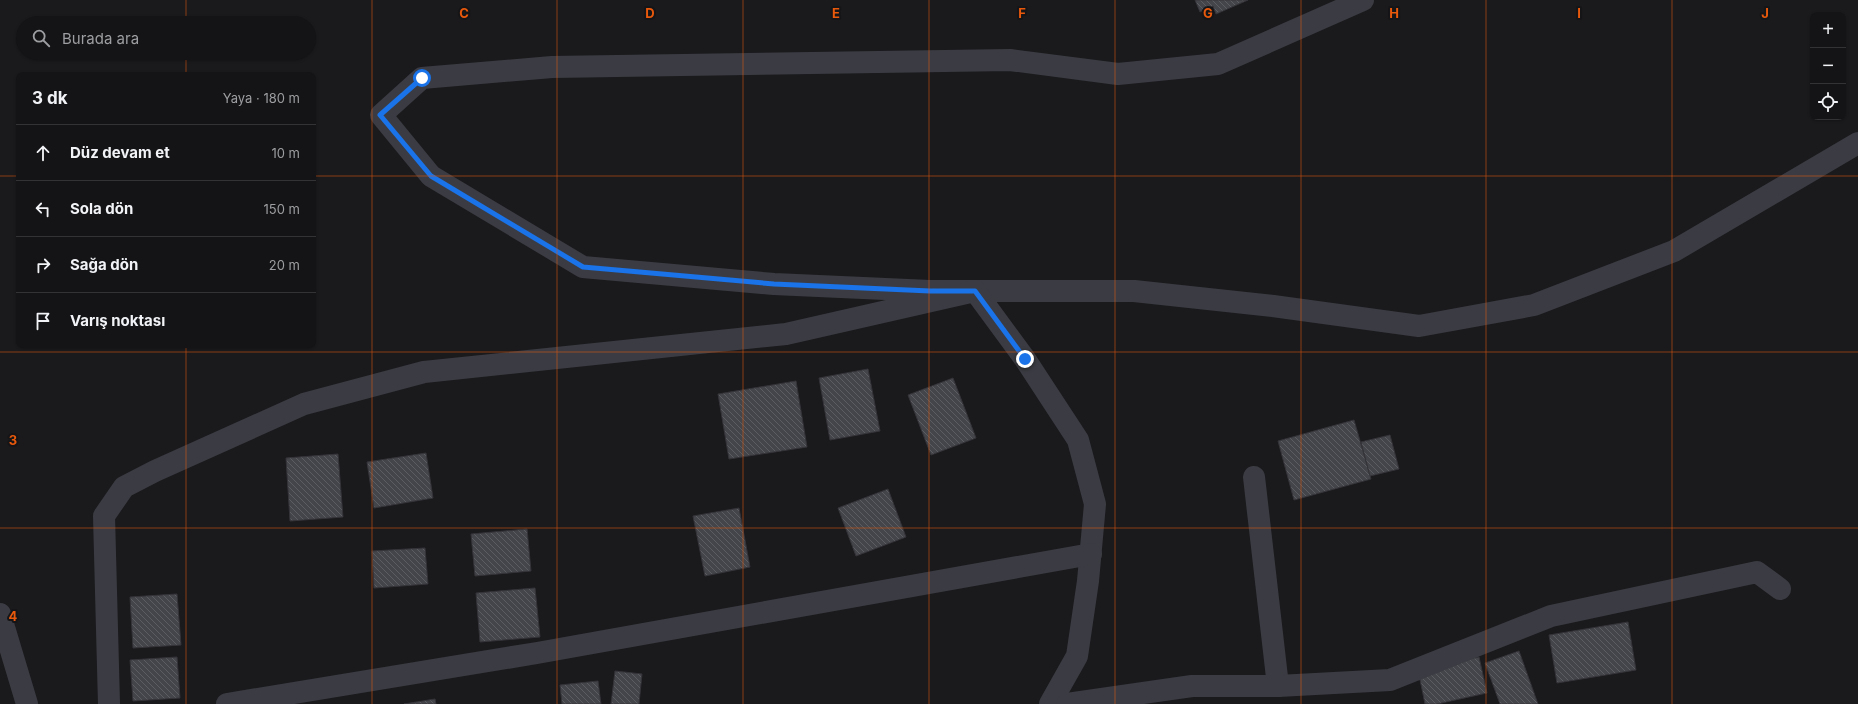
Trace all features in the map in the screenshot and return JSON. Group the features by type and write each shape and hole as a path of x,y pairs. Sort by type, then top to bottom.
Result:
{"street":[{"path":"1364,0 1218,64 1118,74 1010,60 552,67 422,78 380,115 431,176 583,267 774,284 930,291 1134,291 1273,306 1419,326 1534,305 1674,251 1858,143"},
{"path":"975,291 1025,359 1078,440 1095,504 1077,656 1050,704"},
{"path":"109,704 104,516 124,487 155,470 304,404 424,372 786,334 975,291"},
{"path":"1254,477 1278,686"},
{"path":"227,704 537,654 1090,554"},
{"path":"1067,704 1192,686 1278,686 1390,680 1551,616 1757,572 1780,589"},
{"path":"0,614 27,704"}],"building":[{"path":"1195,0 1248,0 1216,14 1213,6 1200,12"},
{"path":"868,369 880,431 830,440 819,378"},
{"path":"953,378 976,438 931,455 908,395"},
{"path":"796,381 807,447 729,459 718,394"},
{"path":"1354,420 1371,479 1294,500 1278,441"},
{"path":"1390,435 1399,469 1370,476 1361,442"},
{"path":"426,453 433,498 374,508 367,462"},
{"path":"338,454 343,517 290,521 286,458"},
{"path":"888,489 906,537 856,556 838,508"},
{"path":"739,508 750,567 705,576 693,516"},
{"path":"527,529 531,571 475,576 471,534"},
{"path":"425,548 428,584 374,588 372,551"},
{"path":"535,588 540,637 480,642 476,593"},
{"path":"177,594 181,645 133,648 130,597"},
{"path":"1628,622 1636,670 1557,683 1549,635"},
{"path":"1519,651 1538,704 1500,704 1485,663"},
{"path":"177,657 180,698 133,701 130,660"},
{"path":"1479,657 1487,693 1437,704 1425,704 1418,670"},
{"path":"615,671 642,674 639,704 611,704"},
{"path":"598,681 601,704 562,704 560,685"},
{"path":"435,699 436,704 404,704"}],"route":[{"path":"422,78 380,115 431,176 583,267 774,284 930,291 975,291 1025,359"}]}
